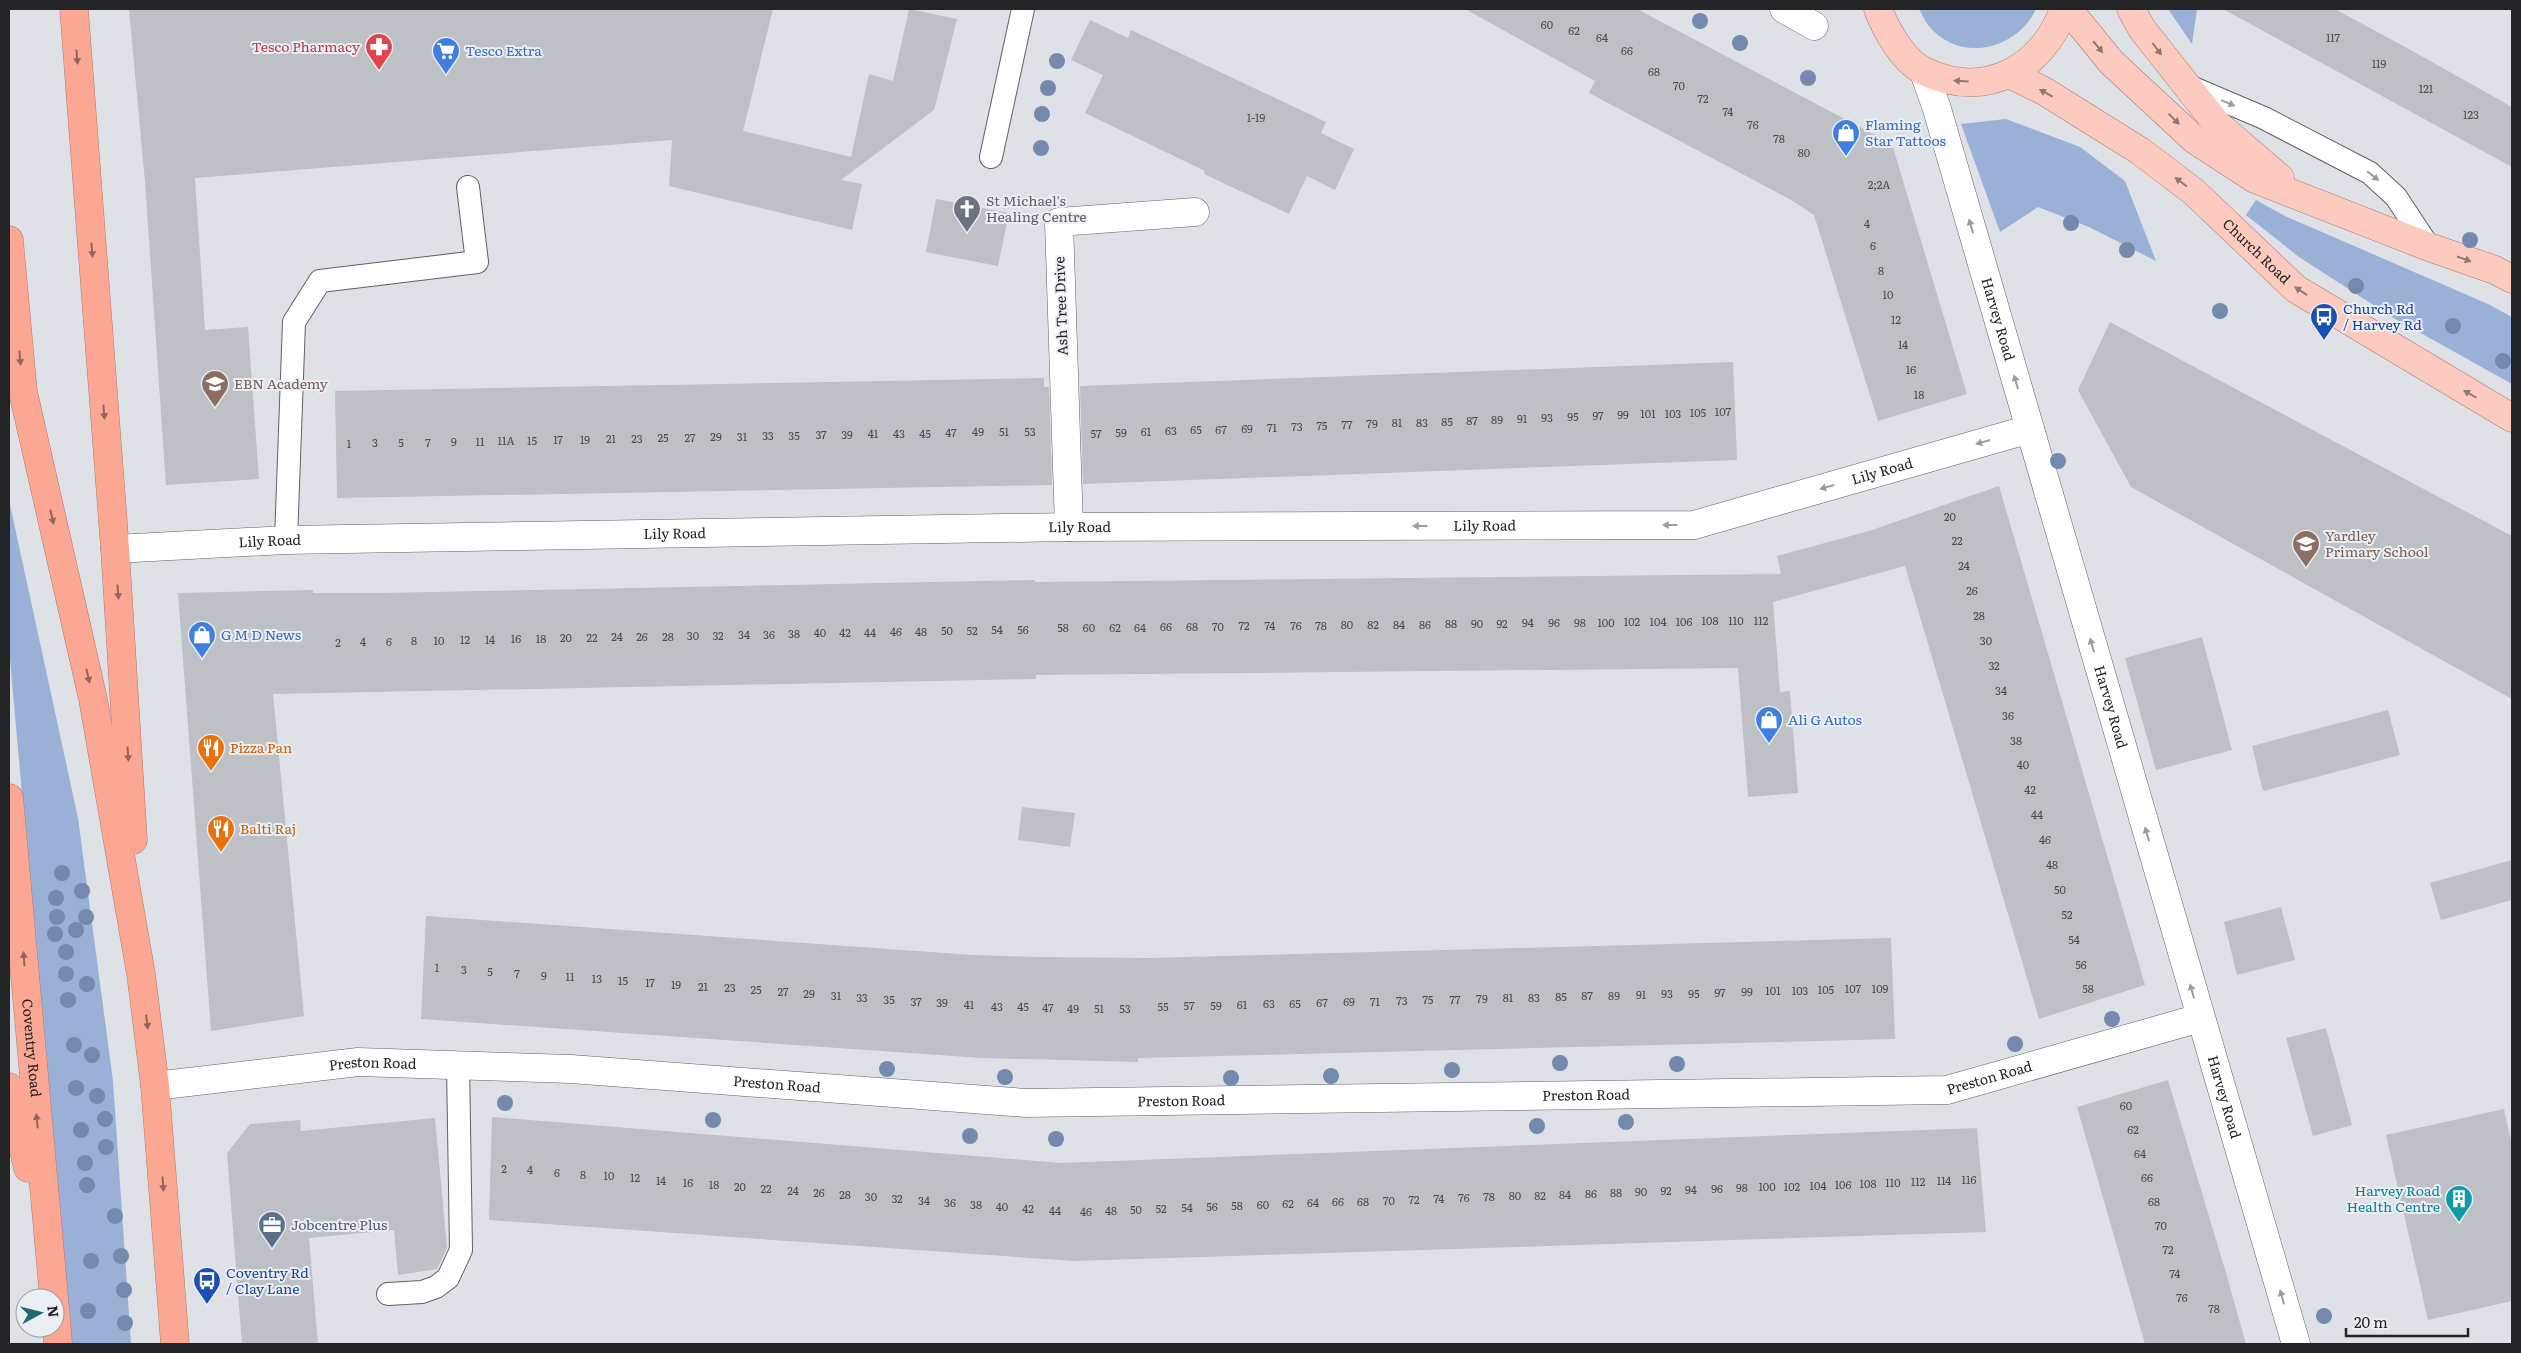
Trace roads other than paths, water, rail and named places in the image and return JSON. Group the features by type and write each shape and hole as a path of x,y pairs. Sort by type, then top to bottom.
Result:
{"highway":[{"path":"74,9 115,549 141,974"},
{"path":"9,240 23,392 93,698 141,974 155,1086 175,1344"},
{"name":"Coventry Road","path":"9,798 53,1286"},
{"path":"9,1086 53,1286"}],"main road":[{"path":"1878,9 1884,25 1895,44 1924,72 1953,81 1972,82 1993,79 2009,74 2027,64 2044,48 2057,28 2064,9"},
{"path":"2068,9 2111,62 2138,85 2195,140 2255,179 2429,247 2494,270 2512,279"},
{"path":"2131,9 2142,29 2217,124 2304,199"},
{"name":"Church Road","path":"2009,74 2051,95 2140,150 2194,192 2296,288 2512,418"}],"street":[{"path":"1784,9 1814,26"},
{"name":"Harvey Road","path":"1924,72 2030,429 2296,1344"},
{"name":"Ash Tree Drive","path":"1069,527 1059,222 1195,212"},
{"name":"Lily Road","path":"115,549 286,540 1069,527 1694,525 2030,429"},
{"name":"Preston Road","path":"155,1086 358,1062 571,1069 1026,1103 1947,1090 2200,1018"}],"lane":[{"path":"991,157 1024,9"},
{"path":"2184,84 2264,118 2370,173 2396,197 2429,247"},
{"path":"286,540 294,322 320,281 477,262 468,187"},
{"path":"388,1294 422,1292 436,1287 448,1278 461,1250 458,1065"}],"place":[{"name":"Tesco Pharmacy","path":"379,71"},
{"name":"Tesco Extra","path":"446,75"},
{"name":"Flaming Star Tattoos","path":"1846,157"},
{"name":"St Michael's Healing Centre","path":"967,233"},
{"name":"Church Rd / Harvey Rd","path":"2324,341"},
{"name":"EBN Academy","path":"215,408"},
{"name":"Yardley Primary School","path":"2306,568"},
{"name":"G M D News","path":"202,659"},
{"name":"Ali G Autos","path":"1769,744"},
{"name":"Pizza Pan","path":"211,772"},
{"name":"Balti Raj","path":"221,853"},
{"name":"Harvey Road Health Centre","path":"2459,1223"},
{"name":"Jobcentre Plus","path":"272,1249"},
{"name":"Coventry Rd / Clay Lane","path":"207,1305"}]}
